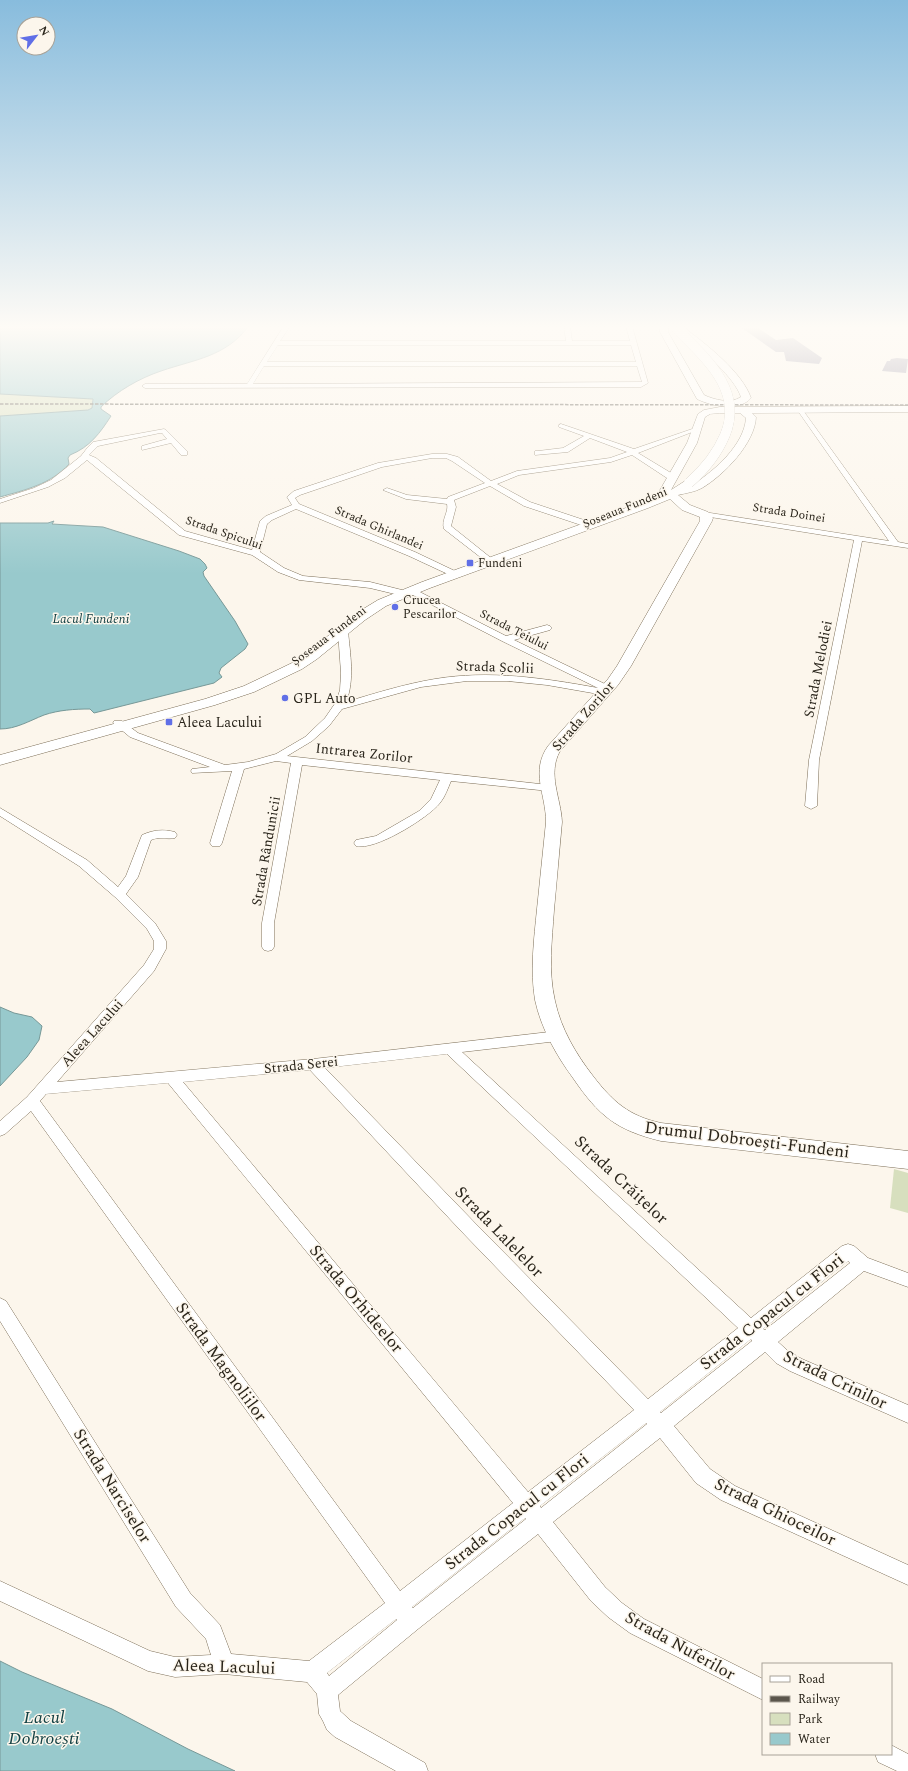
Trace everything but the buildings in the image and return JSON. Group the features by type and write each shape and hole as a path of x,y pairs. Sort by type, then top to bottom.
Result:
{"street":[{"name":"Șoseaua Fundeni","path":"681,481 701,416 707,412 724,409"},
{"name":"Șoseaua Fundeni","path":"0,755 224,698 265,683 301,664 373,608 406,591 630,511 670,494 681,481 708,465 720,448 729,424 731,409"},
{"name":"Șoseaua Fundeni","path":"0,760 228,693 272,676 300,660 362,610 452,573 701,484 730,457 740,444 751,425 750,417 745,409"},
{"path":"785,409 800,410 908,409"},
{"path":"800,410 895,543"},
{"path":"561,426 634,453 681,481 670,494"},
{"path":"450,502 455,497 490,482 523,471 603,462 634,453 697,429"},
{"path":"0,500 31,492 50,484 68,472 85,456 90,448 96,444 160,431 164,432 184,453"},
{"path":"538,453 565,450 590,436"},
{"path":"145,448 172,440"},
{"name":"Strada Spicului","path":"85,456 93,460 182,533 255,553 281,570 302,578 370,585 406,591"},
{"path":"255,553 258,547 263,523 269,518 296,506 291,499 293,495 381,465 432,456 451,457 490,482 533,506 587,524"},
{"path":"388,490 406,497 450,502"},
{"name":"Strada Doinei","path":"670,494 686,508 704,514 908,546"},
{"path":"450,502 452,507 447,523 448,527 488,560"},
{"name":"Strada Ghirlandei","path":"296,506 412,554 452,573"},
{"name":"Strada Zorilor","path":"558,1036 543,990 541,970 541,951 554,820 546,767 549,755 606,690 628,659 706,521 707,518 704,514"},
{"name":"Strada Melodiei","path":"811,806 814,760 859,538"},
{"name":"Strada Teiului","path":"406,591 606,690"},
{"path":"505,640 547,628"},
{"path":"196,771 239,767 278,758 309,740 329,720 339,707 345,686 343,631"},
{"name":"Strada Școlii","path":"339,707 443,680 462,678 517,680 606,690"},
{"path":"120,725 134,735 225,769"},
{"name":"Intrarea Zorilor","path":"278,758 447,778 549,788"},
{"name":"Strada Rândunicii","path":"268,947 268,923 297,761"},
{"path":"216,843 239,767"},
{"path":"360,843 379,839 423,813 436,801 447,778"},
{"name":"Aleea Lacului","path":"0,810 83,863 119,894 157,934 160,941 160,949 149,968 37,1095 0,1130"},
{"path":"119,894 132,877 146,838 154,834 171,835"},
{"name":"Strada Serei","path":"37,1095 171,1076 313,1064 558,1036"},
{"name":"Drumul Dobroești-Fundeni","path":"558,1036 575,1066 604,1103 621,1119 640,1127 661,1132 908,1160"},
{"name":"Strada Crăițelor","path":"450,1049 765,1340"},
{"name":"Strada Lalelelor","path":"313,1064 661,1426"},
{"name":"Strada Orhideelor","path":"171,1076 540,1521"},
{"name":"Strada Magnoliilor","path":"37,1095 411,1622"},
{"name":"Strada Copacul cu Flori","path":"312,1672 647,1411 848,1251 862,1263 765,1340 661,1426 411,1622 327,1691"},
{"path":"862,1263 908,1280"},
{"name":"Strada Narciselor","path":"0,1306 183,1600 213,1632 224,1664"},
{"name":"Strada Crinilor","path":"765,1340 789,1362 908,1414"},
{"name":"Strada Ghioceilor","path":"661,1426 703,1476 728,1493 908,1575"},
{"name":"Strada Nuferilor","path":"540,1521 590,1584 615,1610 637,1626 762,1689"},
{"name":"Aleea Lacului","path":"0,1591 148,1661 175,1667 224,1664 312,1672"},
{"path":"312,1672 327,1691 330,1714 342,1729 417,1771"},
{"path":"888,1755 908,1765"}],"green space":[{"path":"0,409 90,409 84,411 0,416"},
{"path":"894,1169 908,1173 908,1213 890,1208"}],"water":[{"path":"101,409 111,416 89,444 70,455 68,458 69,464 62,471 54,477 37,485 0,497 0,416"},
{"name":"Lacul Fundeni","path":"54,521 52,524 103,527 200,559 207,568 203,572 204,576 235,621 248,644 245,649 221,668 219,673 222,677 214,683 94,713 90,709 55,712 17,726 0,729 0,523 48,523"},
{"path":"0,1007 14,1013 32,1017 42,1026 39,1040 27,1057 0,1086"},
{"name":"Lacul Dobroești","path":"0,1661 22,1672 112,1709 188,1749 235,1771 0,1771"}],"place":[{"name":"Fundeni","path":"470,563"},
{"name":"Crucea Pescarilor","path":"395,607"},
{"name":"GPL Auto","path":"285,698"},
{"name":"Aleea Lacului","path":"169,722"}]}
